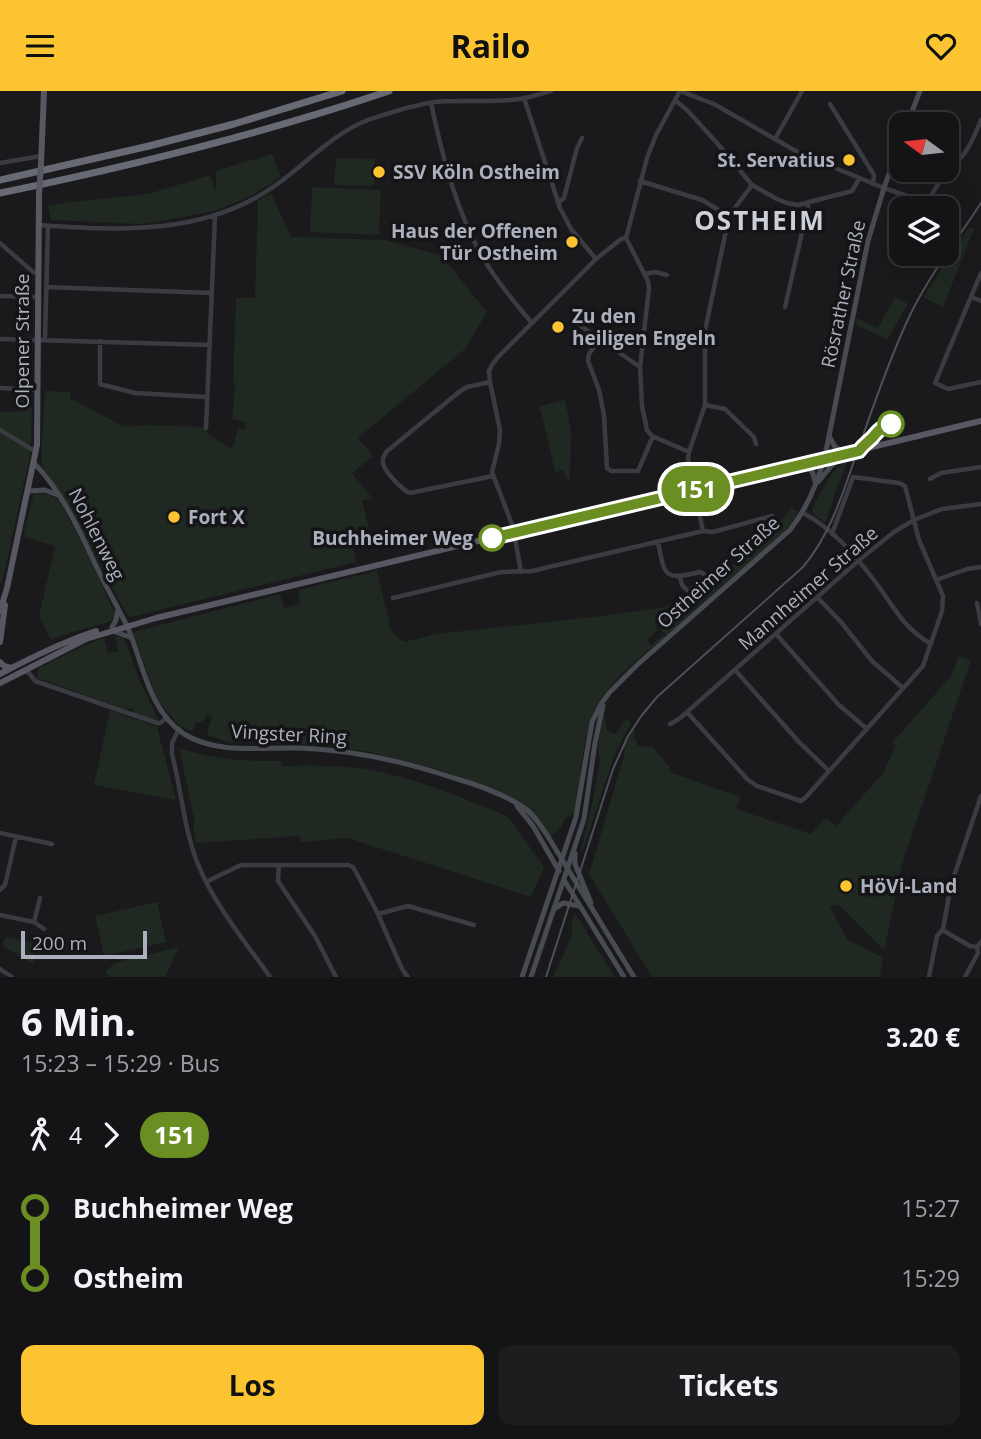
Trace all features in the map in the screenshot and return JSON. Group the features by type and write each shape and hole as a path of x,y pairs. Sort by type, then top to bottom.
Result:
{"highway":[{"path":"0,180 234,124 342,91"},
{"path":"0,193 82,176 237,137 388,91"}],"main road":[{"name":"Olpener Straße","path":"0,611 36,452 41,339 38,297 39,195 44,91"},
{"path":"912,112 920,91"},
{"name":"Rösrather Straße","path":"825,459 868,241 889,174"},
{"path":"0,674 70,639 981,421"},
{"path":"829,436 835,447 846,453"},
{"path":"816,485 846,453"},
{"name":"Ostheimer Straße","path":"522,977 579,805 596,721 608,693 790,530 803,513 825,459"},
{"name":"Nohlenweg","path":"34,463 60,496 126,625"},
{"path":"800,465 812,471 816,485"},
{"path":"28,491 45,490 60,496"},
{"name":"Olpener Straße","path":"0,642 7,588"},
{"path":"1,683 86,639 112,629 118,609"},
{"name":"Vingster Ring","path":"126,625 154,699 167,718 190,737 222,746 247,749 317,749 383,758 488,789 523,807 536,820 568,869 634,977"},
{"path":"112,629 132,638"},
{"path":"0,662 11,668"},
{"name":"Ostheimer Straße","path":"531,977 584,819 596,721"},
{"name":"Vingster Ring","path":"512,801 533,826 624,977"},
{"path":"576,846 576,864 596,916"},
{"path":"554,910 563,903 581,906"}],"street":[{"path":"39,225 150,228 215,216 277,185 340,135 364,121 431,103 524,99 551,91"},
{"path":"689,452 653,436 647,430 641,397 640,367 649,288 645,274 626,237 640,181 656,135 680,91 723,109 801,153 859,179 907,196"},
{"path":"775,139 803,91"},
{"path":"524,99 558,203 572,229 596,259"},
{"path":"676,101 718,142 752,185 787,204 798,205 852,191 859,179"},
{"path":"431,103 446,168 470,233 488,266 532,323"},
{"path":"830,104 874,175 873,184"},
{"path":"932,196 945,173 967,150 981,120"},
{"path":"558,203 564,198 582,138"},
{"path":"0,163 41,156"},
{"path":"640,181 702,200 729,216"},
{"path":"703,531 689,467 689,452 705,405 705,331 729,216 752,185"},
{"path":"785,307 809,202"},
{"path":"206,428 215,216"},
{"name":"Olpener Straße","path":"41,339 48,226"},
{"path":"521,572 513,527 493,476 500,431 489,371 596,259 626,237"},
{"path":"0,243 33,272 38,273"},
{"path":"645,274 655,272 667,275"},
{"path":"981,273 935,383 948,389 981,382"},
{"path":"46,287 212,293"},
{"path":"0,296 38,297"},
{"path":"971,297 981,301"},
{"path":"578,324 640,367"},
{"path":"0,339 210,345"},
{"path":"599,340 589,354 588,361 599,390 604,415 606,465 611,471 638,471 653,436"},
{"path":"100,341 100,384 135,393 207,397"},
{"path":"490,382 467,387 459,392 386,452 383,466 403,490 410,493 493,476"},
{"path":"0,388 37,390"},
{"path":"705,405 725,409 754,437 756,444"},
{"path":"0,430 36,452"},
{"path":"930,479 941,473 981,467"},
{"path":"687,712 748,780 757,786 801,801 923,666 943,596 924,555 907,490 903,484 853,477 832,534"},
{"name":"Mannheimer Straße","path":"670,724 736,670 886,537 914,520 942,509 981,504"},
{"path":"803,513 832,534 873,579 898,616 913,632 931,644"},
{"path":"393,599 501,572 531,571 703,531 713,532 772,516"},
{"path":"658,542 664,570 669,575 700,572 707,576 689,592 682,585 680,576"},
{"path":"936,580 981,567"},
{"path":"817,597 841,622 861,649 903,688"},
{"path":"977,603 981,624"},
{"path":"776,634 839,705 867,729"},
{"path":"736,670 799,742 829,771"},
{"path":"23,671 29,673 35,681 157,723 167,718"},
{"path":"179,729 172,743 172,754 191,845 206,882 270,977"},
{"path":"929,977 937,936 943,929 951,885 981,796"},
{"path":"0,833 52,844"},
{"path":"0,890 5,885 16,837"},
{"path":"206,882 242,865 353,867 408,977"},
{"path":"279,865 278,881 315,936 336,977"},
{"path":"34,922 40,898"},
{"path":"377,914 408,906 474,925"},
{"path":"0,915 34,922 44,929"},
{"path":"943,929 970,946 979,944 978,953 965,977"},
{"path":"0,969 12,977"}],"shaded area":[{"path":"272,154 281,177 254,194 214,211 140,224 51,220 48,206 148,194 210,175 216,193 216,171"},
{"path":"336,158 375,159 374,186 334,185"},
{"path":"312,187 381,190 379,235 310,232"},
{"path":"271,193 291,237 386,240 442,256 487,312 465,349 358,438 373,456 352,473 372,498 362,501 369,529 350,534 356,562 131,617 127,615 65,500 43,468 41,458 45,391 70,392 70,398 124,427 204,427 208,434 232,449 238,429 246,429 245,422 232,419 236,298 255,298 258,201"},
{"path":"969,227 974,229 943,307 923,297 943,266 959,266 959,242"},
{"path":"895,297 908,304 887,340 856,325 857,318 878,328"},
{"path":"19,390 32,391 31,444 0,428 0,412 18,412"},
{"path":"565,400 571,431 570,479 566,479 564,470 555,472 538,407"},
{"path":"0,432 31,451 2,583 0,583"},
{"path":"848,460 825,523 813,514 812,510 831,475"},
{"path":"34,493 48,494 59,500 90,558 115,614 112,621 51,640 39,616 55,546 23,537"},
{"path":"791,508 798,512 794,518 799,513 789,528 667,636 655,626 658,630 647,640 651,645 663,635 665,637 607,690 594,712 586,736 575,813 564,819 562,826 551,837 535,815 494,789 440,770 364,751 311,745 228,742 207,735 212,717 206,714 203,722 195,722 193,731 179,726 156,698 133,632 280,594 284,608 300,604 298,590 377,571 391,630 405,642 436,634 593,617 681,603 684,607 689,603 694,609 692,612 742,568 695,608 689,602 773,530"},
{"path":"115,636 125,640 139,679 158,719 133,713 133,708 125,709 37,678 39,668 104,638 108,653 118,651"},
{"path":"958,657 971,660 902,865 884,950 838,904 830,907 847,939 883,958 880,977 652,977 589,874 624,756 623,748 635,727 633,738 638,746 653,747 671,769 669,772 740,797 736,809 811,834 826,818 836,826 883,773 896,746 892,743 952,675"},
{"path":"110,710 157,727 176,800 94,785"},
{"path":"605,715 607,731 615,734 627,718 631,723 614,756 582,853 600,761 600,729"},
{"path":"179,748 230,759 281,761 282,766 357,768 430,786 509,818 544,867 531,897 348,838 301,842 299,836 196,843 193,827 195,823"},
{"path":"157,902 166,942 104,956 95,916"},
{"path":"574,914 615,977 553,977 572,936"},
{"path":"6,937 31,942 34,962 31,963 3,946"},
{"path":"179,947 165,977 110,977 105,973 114,963"}],"tram line":[{"path":"546,977 613,769 628,736 657,697 803,567 820,543 839,503 884,376 913,310 981,203"}],"bus line":[{"name":"151","path":"492,538 859,451 878,429 891,424"}],"place":[{"name":"St. Servatius","path":"849,160"},
{"name":"SSV Köln Ostheim","path":"379,172"},
{"name":"Haus der Offenen Tür Ostheim","path":"572,242"},
{"name":"Zu den heiligen Engeln","path":"558,327"},
{"name":"Fort X","path":"174,517"},
{"name":"Buchheimer Weg","path":"492,538"},
{"name":"HöVi-Land","path":"846,886"}],"district":[{"name":"OSTHEIM","path":"760,220"}]}
